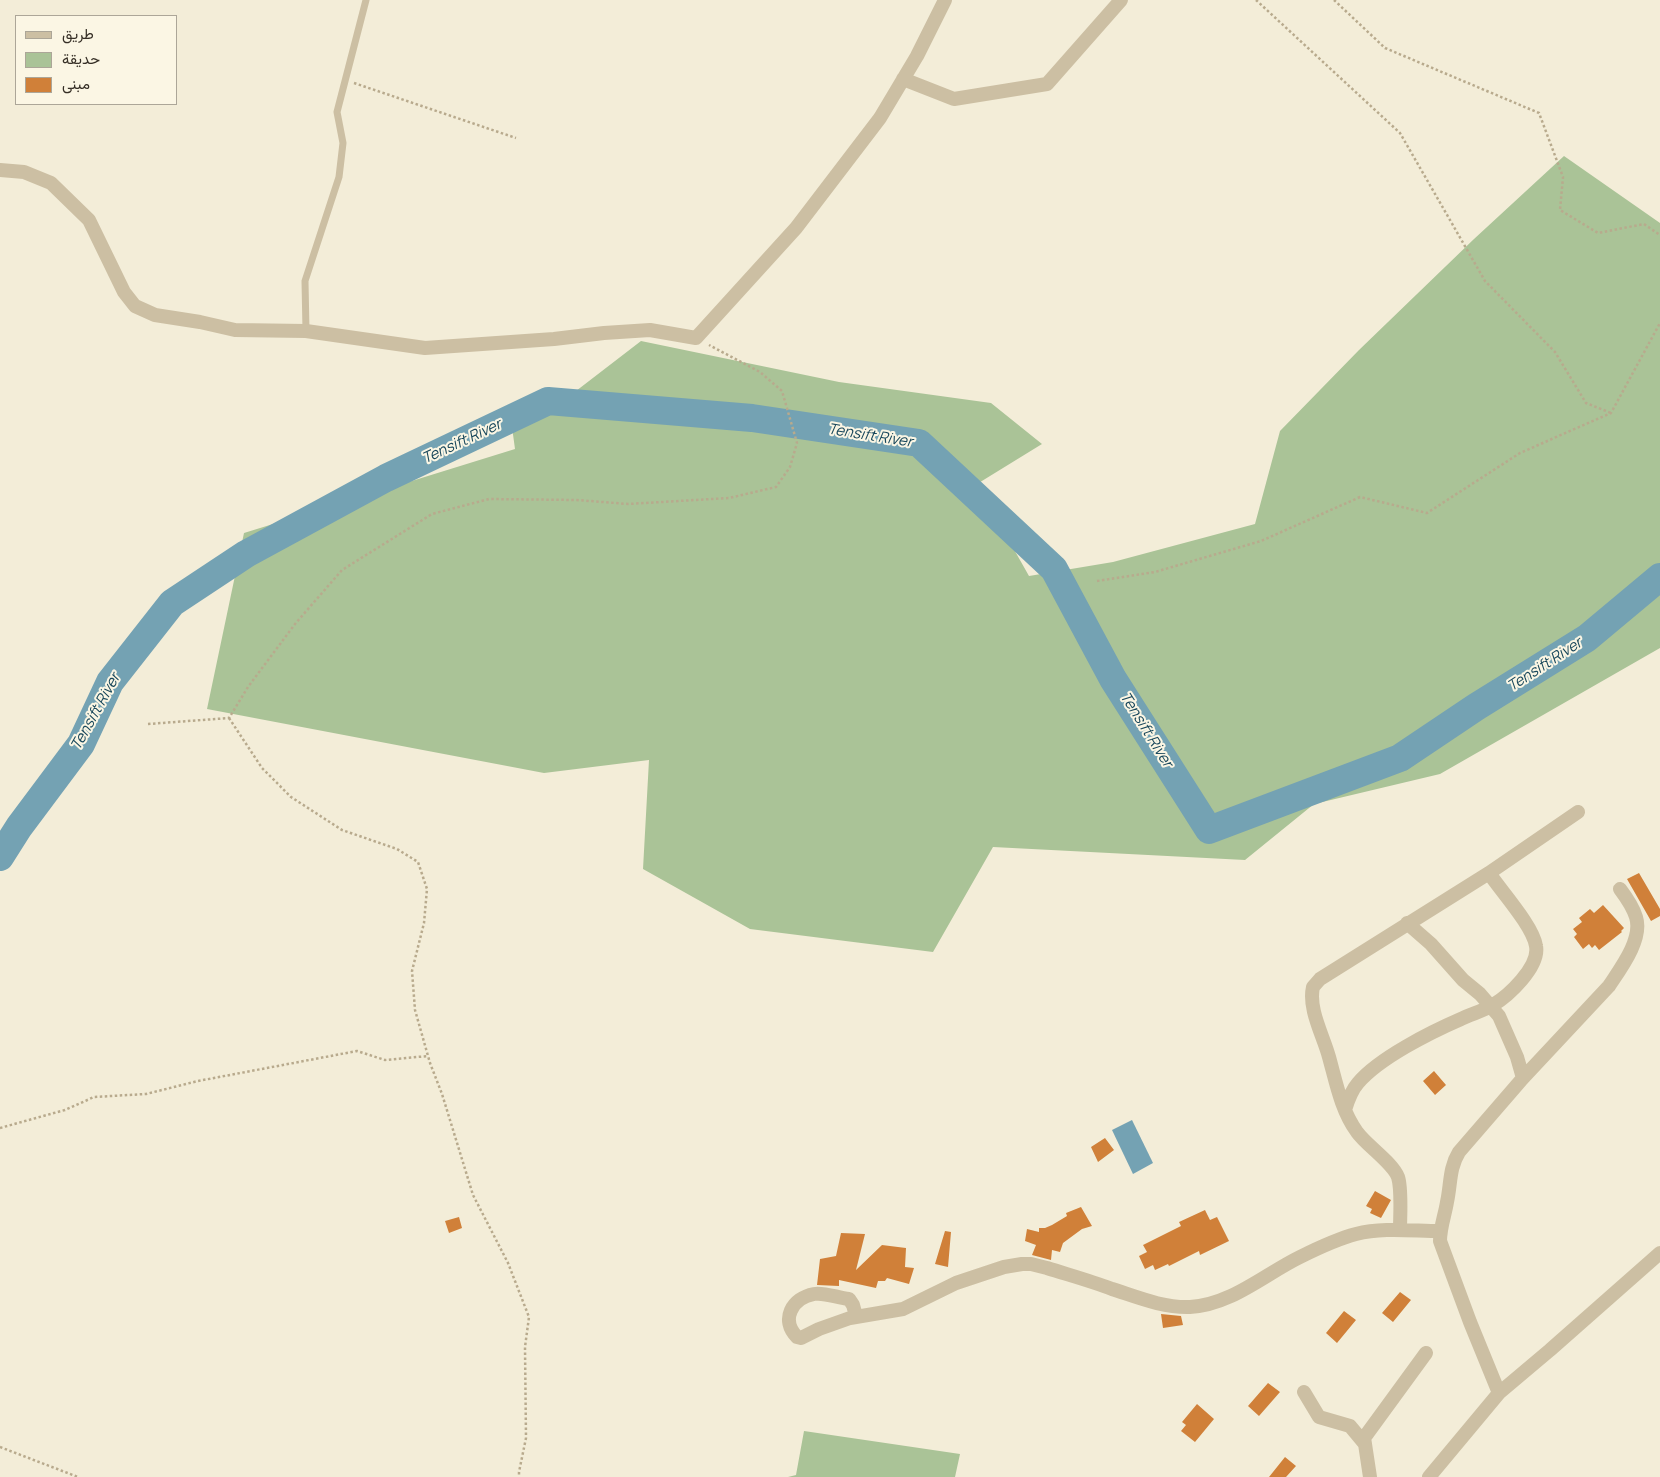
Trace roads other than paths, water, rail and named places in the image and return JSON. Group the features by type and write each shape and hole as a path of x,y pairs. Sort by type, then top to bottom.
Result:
{"street":[{"path":"0,170 24,172 51,183 89,220 124,292 134,306 155,315 235,330 306,331 425,348 650,330 696,338 812,209 880,118 945,0"},
{"path":"903,79 954,99 1047,84 1122,0"},
{"path":"1400,1230 1400,1199 1397,1174 1357,1132 1345,1110 1312,1005 1313,987 1316,982 1489,873 1578,812"},
{"path":"1345,1110 1350,1095 1358,1083 1380,1064 1436,1032 1491,1006 1514,988 1530,969 1537,952 1536,944 1526,925 1489,873"},
{"path":"1499,1393 1440,1241 1440,1231 1447,1204 1450,1173 1459,1152 1523,1078 1609,986 1635,941 1637,933 1636,918 1620,889"},
{"path":"1407,923 1431,944 1463,980 1491,1006 1509,1037 1523,1078"},
{"path":"856,1316 853,1305 849,1300 815,1294 794,1303 789,1311 793,1333 799,1338 856,1316 903,1309 956,1282 982,1273 1022,1264 1047,1268 1148,1301 1189,1307 1208,1304 1254,1284 1299,1257 1356,1234 1386,1230 1440,1231"},
{"path":"1429,1477 1499,1393 1660,1253"},
{"path":"1370,1477 1364,1438 1426,1353"},
{"path":"1304,1392 1319,1418 1350,1426 1365,1444"}],"lane":[{"path":"306,331 305,281 339,177 343,143 337,112 366,0"}],"water":[{"path":"1132,1120 1153,1163 1133,1174 1112,1130"}],"waterway":[{"name":"Tensift River","path":"0,857 19,827 81,744 110,682 172,603 246,554 386,478 548,401 752,418 919,443 1054,569 1113,679 1209,830 1400,758 1476,707 1587,638 1660,577"}]}
